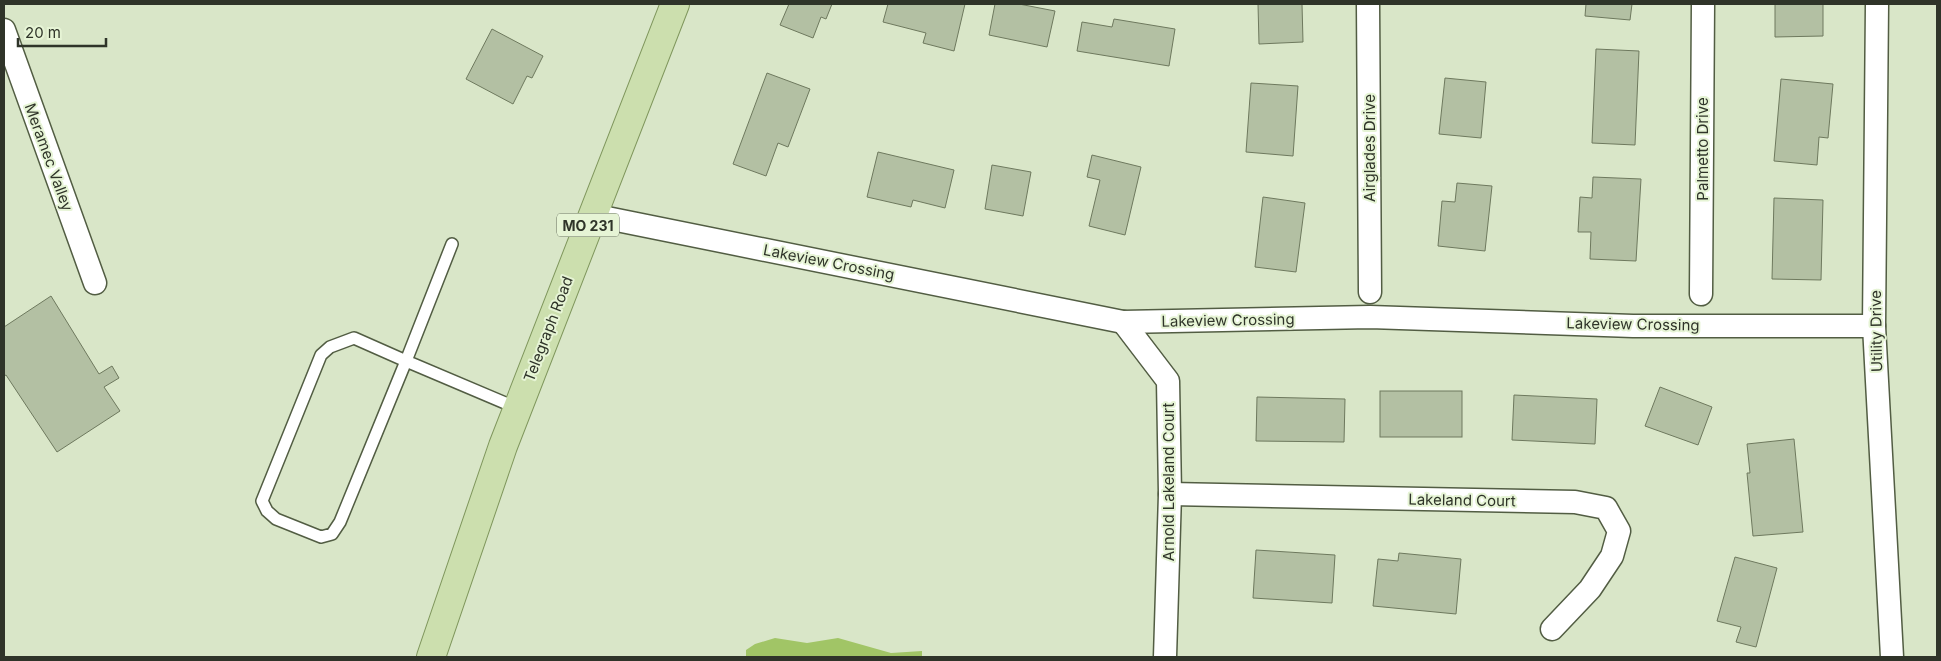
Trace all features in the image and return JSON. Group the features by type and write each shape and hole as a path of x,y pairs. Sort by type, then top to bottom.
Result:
{"main road":[{"name":"Telegraph Road","path":"431,657 484,497 517,408 675,4"}],"street":[{"name":"Airglades Drive","path":"1368,4 1370,292"},
{"name":"Palmetto Drive","path":"1701,294 1703,4"},
{"name":"Utility Drive","path":"1877,4 1874,326 1892,657"},
{"name":"Meramec Valley","path":"4,30 95,283"},
{"name":"Lakeview Crossing","path":"592,215 1123,322 1370,317 1633,326 1874,326"},
{"name":"Arnold Lakeland Court","path":"1123,322 1168,381 1170,494 1165,657"},
{"name":"Lakeland Court","path":"1170,494 1575,502 1606,508 1619,531 1612,556 1590,590 1552,629"}],"lane":[{"path":"452,244 406,361 340,522 332,534 321,536 276,519 267,511 262,501 321,355 330,347 354,338 406,361 517,408"}],"shaded area":[{"path":"775,638 807,643 838,638 891,653 922,651 922,657 746,657 746,650 755,644"}],"building":[{"path":"789,4 832,4 826,19 821,17 813,38 780,25"},
{"path":"888,4 965,4 954,51 923,43 926,33 883,22"},
{"path":"995,4 1019,4 1055,11 1047,47 989,35"},
{"path":"1258,4 1302,4 1303,42 1259,44"},
{"path":"1586,4 1632,4 1630,20 1585,16"},
{"path":"1775,4 1823,4 1823,36 1775,37"},
{"path":"1114,19 1175,29 1169,66 1077,51 1082,22 1112,27"},
{"path":"492,29 543,56 532,78 527,76 513,104 466,79"},
{"path":"1596,49 1639,51 1635,145 1592,143"},
{"path":"767,73 810,89 788,147 778,143 766,176 733,164"},
{"path":"1445,78 1486,82 1481,138 1439,134"},
{"path":"1781,79 1833,84 1828,138 1819,137 1817,165 1774,161"},
{"path":"1251,83 1298,86 1293,156 1246,152"},
{"path":"878,152 954,170 945,208 913,200 911,207 867,197"},
{"path":"1092,155 1141,167 1125,235 1089,226 1100,180 1087,177"},
{"path":"992,165 1031,172 1023,216 985,209"},
{"path":"1593,177 1641,179 1636,261 1590,259 1591,232 1578,232 1580,197 1592,198"},
{"path":"1457,183 1492,186 1485,251 1438,246 1442,201 1455,202"},
{"path":"1263,197 1305,203 1296,272 1255,267"},
{"path":"1774,198 1823,200 1821,280 1772,279"},
{"path":"51,296 99,374 112,366 119,378 104,387 120,411 57,452 6,375 4,376 4,327"},
{"path":"1660,387 1712,407 1698,445 1645,426"},
{"path":"1380,391 1462,391 1462,437 1380,437"},
{"path":"1514,395 1597,399 1595,444 1512,440"},
{"path":"1257,397 1345,399 1344,442 1256,441"},
{"path":"1794,439 1803,532 1753,536 1747,473 1750,473 1747,444"},
{"path":"1256,550 1335,555 1332,603 1253,598"},
{"path":"1399,553 1461,559 1456,614 1373,606 1378,559 1398,561"},
{"path":"1735,557 1777,568 1756,647 1736,642 1741,627 1717,621"}]}
